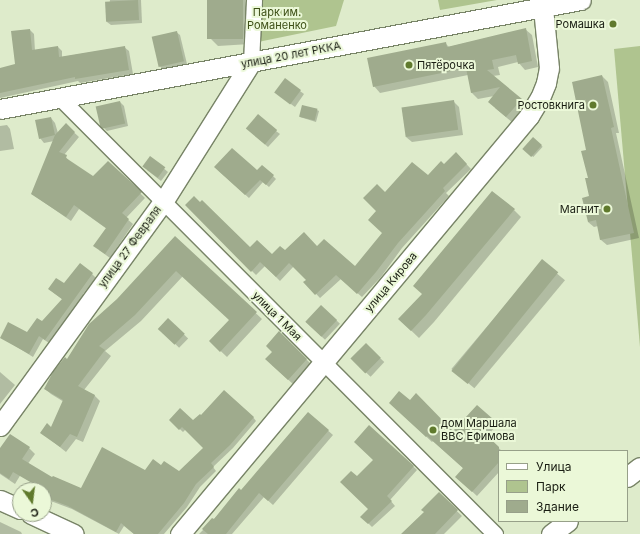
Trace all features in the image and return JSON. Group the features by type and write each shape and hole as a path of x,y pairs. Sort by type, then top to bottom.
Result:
{"street":[{"path":"251,62 254,0"},
{"name":"улица 20 лет РККА","path":"0,110 581,0"},
{"name":"улица Кирова","path":"180,534 529,116 540,98 549,68 543,8"},
{"name":"улица 27 Февраля","path":"0,426 163,202 251,62"},
{"name":"улица 1 Мая","path":"60,98 495,534"},
{"path":"628,475 640,467"},
{"path":"0,500 12,505"},
{"path":"48,522 74,534"},
{"path":"551,534 567,522"}],"green space":[{"name":"Парк им. Романенко","path":"259,0 344,0 336,26 258,42"},
{"path":"438,0 497,0 440,10"},
{"path":"640,46 640,347 614,49"}],"building":[{"path":"138,0 139,20 106,22 105,2"},
{"path":"207,0 243,0 243,39 207,39"},
{"path":"526,28 532,61 518,64 516,55 492,60 494,69 487,70 522,99 506,117 488,102 500,87 471,93 466,68 373,87 367,58 446,42 447,47"},
{"path":"30,29 32,50 58,46 59,57 125,46 129,70 75,79 75,77 0,93 0,68 15,64 11,31"},
{"path":"177,31 184,61 159,67 152,37"},
{"path":"602,75 614,127 611,128 634,233 600,240 596,220 588,222 582,198 589,196 585,178 588,178 581,151 586,150 572,82"},
{"path":"285,78 301,90 290,104 274,92"},
{"path":"454,100 458,130 406,137 402,107"},
{"path":"120,101 125,123 101,129 96,107"},
{"path":"302,105 318,109 315,121 299,117"},
{"path":"258,114 277,130 265,145 246,129"},
{"path":"51,117 55,135 39,139 35,120"},
{"path":"66,123 75,132 59,152 67,155 66,158 93,176 108,161 142,192 122,213 129,219 105,254 93,246 106,228 74,205 66,217 31,194 55,135"},
{"path":"533,137 542,145 531,157 522,149"},
{"path":"232,148 257,170 262,165 274,175 266,185 260,180 245,195 214,167"},
{"path":"456,152 467,164 443,188 445,191 398,243 357,294 336,275 315,295 303,282 306,280 289,263 276,277 260,262 251,272 185,205 194,196 200,202 202,200 250,247 257,240 272,254 280,246 285,250 304,232 317,246 324,239 355,266 382,233 368,220 376,211 363,198 377,184 385,192 412,162 428,175 441,161 444,164"},
{"path":"150,156 165,167 158,178 142,167"},
{"path":"492,191 515,209 411,331 398,319 422,294 413,286"},
{"path":"175,236 257,312 220,352 209,341 229,320 176,271 135,315 99,346 105,350 78,386 95,395 77,437 70,434 60,447 40,433 47,423 51,427 63,400 44,389 53,372 65,357 67,359 89,324 117,299"},
{"path":"542,259 558,272 468,384 451,371"},
{"path":"80,263 93,273 45,340 39,336 29,354 0,338 8,322 27,332 37,318 42,321 62,299 48,289 56,278 64,283"},
{"path":"321,305 337,320 321,337 305,322"},
{"path":"168,318 185,334 175,345 158,329"},
{"path":"279,331 307,359 288,380 265,359 272,352 266,346"},
{"path":"366,343 381,358 365,373 350,359"},
{"path":"224,390 254,417 230,445 211,463 214,467 196,484 184,503 158,534 134,534 121,523 116,532 68,506 52,500 52,482 30,482 13,472 9,479 0,473 0,448 10,434 30,447 22,459 52,477 53,476 81,488 102,447 145,470 153,459 161,465 164,461 179,471 203,448 182,427 179,430 169,420 180,408 193,420 200,414 201,415"},
{"path":"399,391 410,400 416,393 453,431 477,405 493,419 482,431 499,447 498,463 472,492 455,477 463,468 389,403"},
{"path":"308,412 329,430 268,501 259,493 226,534 208,534 202,529 212,518 214,519 239,488 241,490"},
{"path":"369,425 414,466 387,496 392,501 368,524 360,517 368,509 340,482 351,471 357,476 373,460 354,442"},
{"path":"439,492 458,510 435,534 401,534 424,512 421,510"}],"place":[{"name":"Ромашка","path":"613,24"},
{"name":"Пятёрочка","path":"409,65"},
{"name":"Ростовкнига","path":"593,105"},
{"name":"Магнит","path":"607,209"},
{"name":"дом Маршала ВВС Ефимова","path":"433,430"}]}
